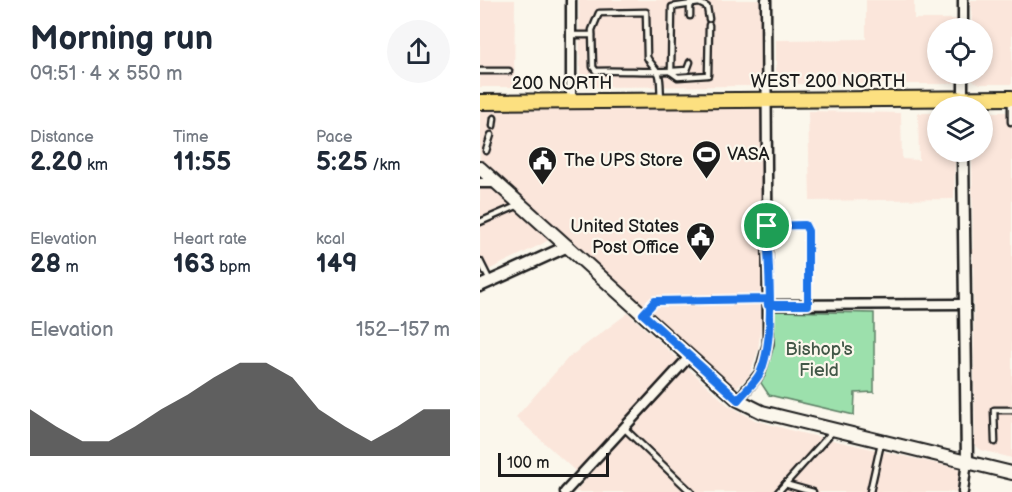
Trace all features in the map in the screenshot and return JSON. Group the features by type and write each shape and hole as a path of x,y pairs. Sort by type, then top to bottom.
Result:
{"main road":[{"name":"WEST 200 NORTH","path":"993,100 1011,98"},
{"name":"WEST 200 NORTH","path":"645,101 927,102"},
{"name":"200 NORTH","path":"480,102 645,101"},
{"path":"480,168 738,400 762,412 1012,473"}],"street":[{"path":"571,0 571,101"},
{"path":"738,400 760,373 768,344 766,0"},
{"path":"963,0 963,18"},
{"path":"963,162 968,461 963,492"},
{"path":"480,183 497,183"},
{"path":"485,284 568,246"},
{"path":"768,302 808,305 964,304"},
{"path":"565,492 689,357"}],"lane":[{"path":"690,3 690,16"},
{"path":"671,72 672,7 690,3 707,7 709,19"},
{"path":"661,100 659,76 656,70 647,57 646,12 599,13 592,35 593,67 596,71 656,70 671,72 687,70 690,62"},
{"path":"671,72 678,77 708,75 709,25"},
{"path":"571,35 592,35"},
{"path":"480,72 509,71"},
{"path":"1011,98 1011,122"},
{"path":"493,126 494,118"},
{"path":"486,151 491,135"},
{"path":"480,222 520,204"},
{"path":"767,226 805,225 808,231 808,305"},
{"path":"480,261 485,284"},
{"path":"643,314 655,301 768,302"},
{"path":"995,442 994,410 1012,410"},
{"path":"624,428 692,492"},
{"path":"778,492 835,429"},
{"path":"870,492 882,440"},
{"path":"785,484 813,492"}],"shaded area":[{"path":"480,0 515,0 514,87 480,87"},
{"path":"579,0 761,0 761,81 755,86 586,87 580,78"},
{"path":"866,0 914,0 914,19 927,19 927,84 778,84 776,40 866,39"},
{"path":"971,0 1012,0 1012,84 993,84 993,18 972,18"},
{"path":"761,108 761,321 758,351 749,376 736,388 561,232 542,244 480,274 480,111"},
{"path":"808,111 901,113 902,159 919,160 918,113 927,113 927,162 955,162 954,199 810,201"},
{"path":"993,112 1012,112 1012,458 981,450 975,445 972,162 993,162"},
{"path":"628,313 728,405 755,420 797,432 961,469 956,492 575,492 585,480 516,417 568,358"}],"green space":[{"name":"Bishop's Field","path":"774,311 874,313 874,392 855,393 854,415 769,395 761,383 774,345"}],"place":[{"name":"VASA","path":"706,180"},
{"name":"The UPS Store","path":"543,186"},
{"name":"United States Post Office","path":"700,262"}],"route":[{"path":"767,226 768,305 768,344 760,373 738,400 643,314 655,301 768,299 768,305 808,305 808,231 805,225 767,226"}]}
